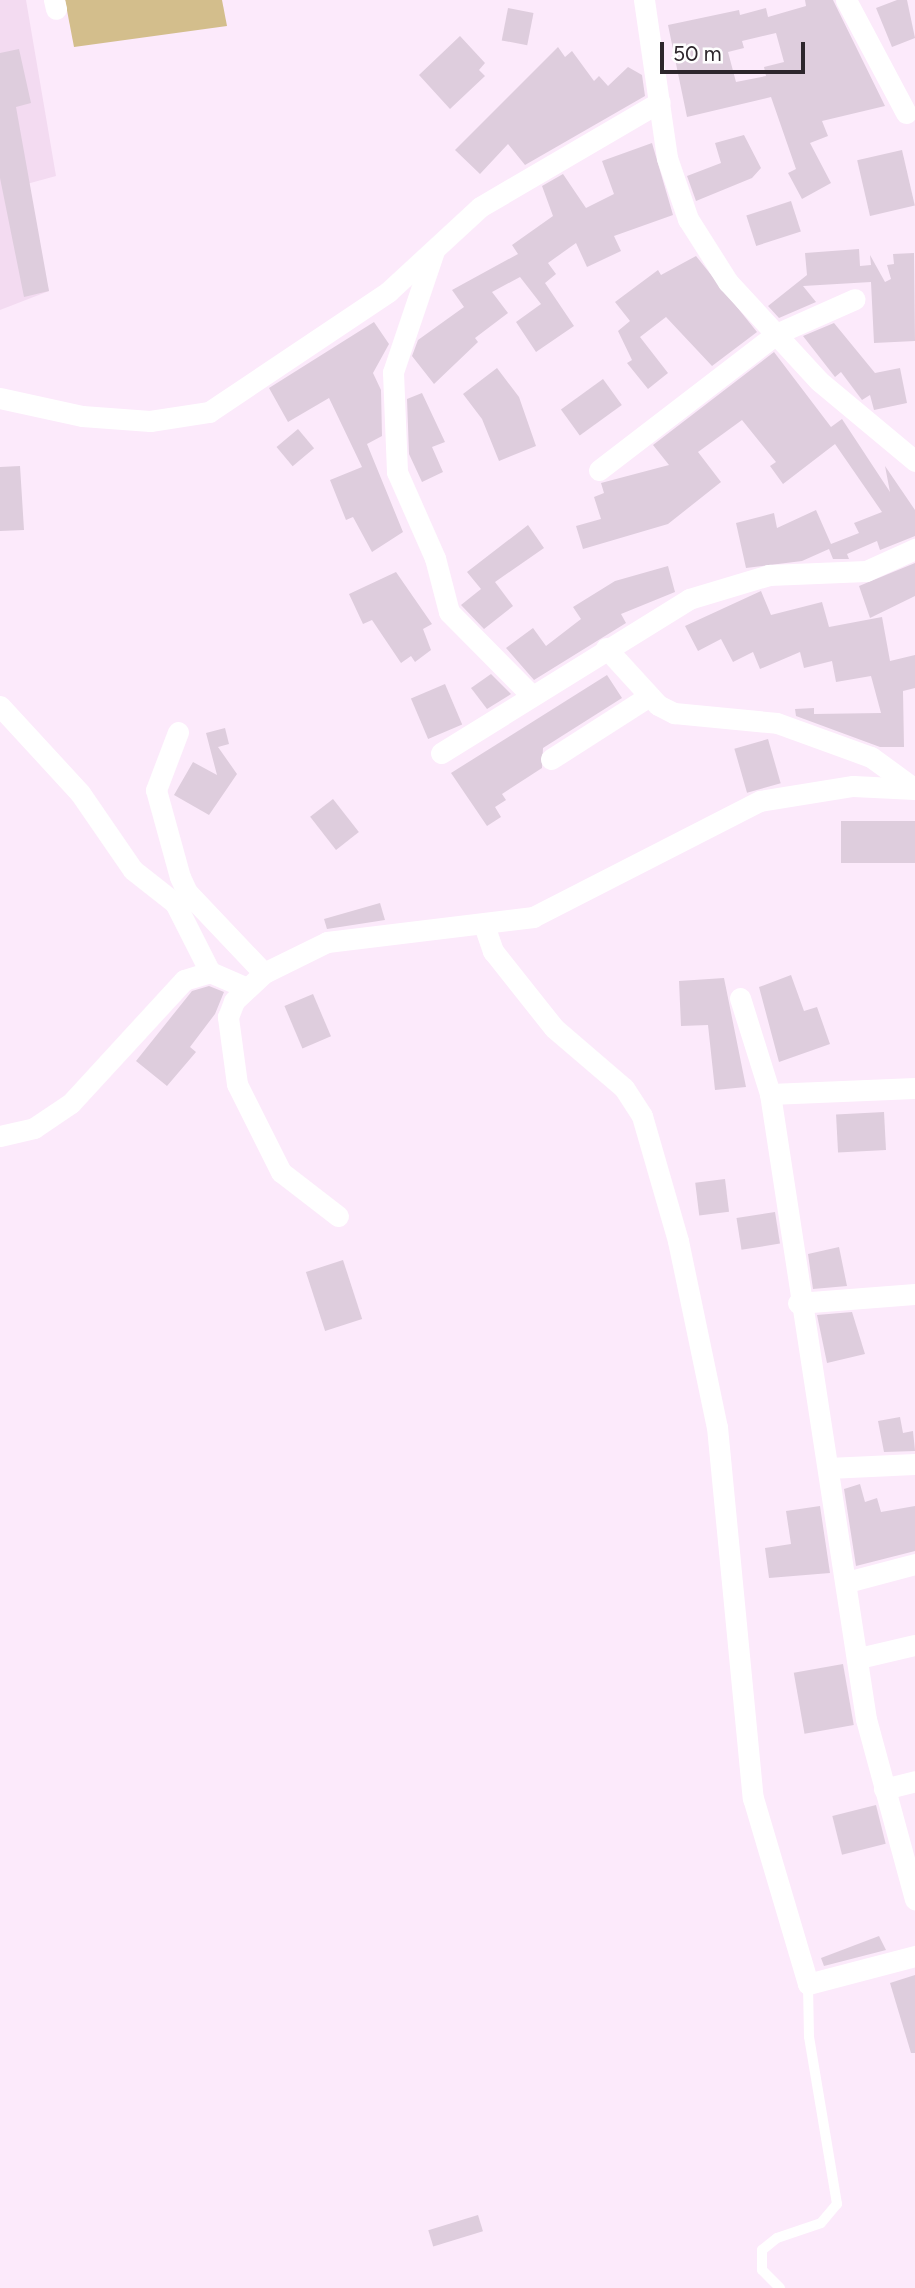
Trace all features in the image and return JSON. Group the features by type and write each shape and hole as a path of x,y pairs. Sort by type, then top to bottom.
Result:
{"street":[{"path":"644,0 674,188 688,219 728,282 819,380 915,461"},
{"path":"845,0 906,113"},
{"path":"0,398 82,416 150,421 209,412 388,292 480,206 660,102"},
{"path":"434,249 394,372 397,471 435,558 449,612 531,695"},
{"path":"599,470 776,334 855,299"},
{"path":"441,753 689,598 769,575 866,571 915,549"},
{"path":"606,648 649,695 693,718 756,718 820,737 891,768 915,789"},
{"path":"551,760 649,695"},
{"path":"0,706 80,793 133,870 175,903 210,972 247,988"},
{"path":"178,732 156,790 180,877 193,899 264,973"},
{"path":"338,1216 281,1172 244,1103 228,1017 247,988 264,973 327,942 399,928 484,925 543,912 760,801 853,786 915,789"},
{"path":"484,925 494,951 554,1028 624,1088 642,1116 678,1241 717,1427 754,1806 808,1984 915,1956"},
{"path":"0,1136 34,1128 71,1103 184,980 210,972"},
{"path":"740,998 770,1094 798,1303 859,1658 884,1788 915,1899"},
{"path":"770,1094 915,1088"},
{"path":"798,1303 915,1294"},
{"path":"828,1468 915,1464"},
{"path":"847,1582 915,1564"},
{"path":"859,1658 915,1645"},
{"path":"884,1788 915,1781"}],"lane":[{"path":"780,2288 762,2270 762,2250 777,2238 821,2222 837,2204 809,2038 808,1984"}],"shaded area":[{"path":"0,0 26,0 56,176 23,185 49,291 0,310"},
{"path":"65,0 222,0 227,26 74,47"}],"building":[{"path":"805,0 833,0 885,106 822,121 828,136 810,143 831,183 802,199 788,173 796,169 771,97 687,117 668,25 739,10 740,15 766,8 768,17 806,6","holes":["776,33 784,62 764,67 766,76 736,82 728,52 744,48 742,41"]},
{"path":"897,0 907,0 915,38 892,47 876,8"},
{"path":"508,8 534,13 527,45 502,40"},
{"path":"460,36 485,63 479,70 485,76 450,109 419,75"},
{"path":"558,47 565,57 572,51 594,81 599,76 608,86 628,67 642,75 645,96 525,165 508,144 480,174 455,150"},
{"path":"19,49 31,103 16,107 49,291 24,297 0,178 0,53"},
{"path":"744,135 761,168 752,178 696,201 687,176 721,163 715,143"},
{"path":"652,143 673,215 614,236 621,251 587,267 576,243 548,263 556,274 545,283 574,326 536,352 516,322 541,304 520,277 492,292 508,313 475,338 478,342 434,384 412,356 418,340 464,307 452,290 518,254 512,245 553,216 542,186 563,174 586,208 614,194 602,161"},
{"path":"902,150 915,206 870,216 857,160"},
{"path":"791,201 801,231 756,246 746,216"},
{"path":"859,249 860,266 871,265 870,255 885,282 891,279 887,265 894,264 893,254 914,253 915,341 874,343 871,282 803,286 816,302 779,318 768,306 807,275 805,253"},
{"path":"696,256 757,332 712,366 666,317 640,337 668,373 648,389 627,363 632,360 618,331 630,321 615,302 658,270 661,275"},
{"path":"374,322 389,344 373,373 381,390 382,436 367,444 403,532 372,552 353,517 346,520 330,480 362,467 329,398 288,422 269,388"},
{"path":"834,323 875,373 900,368 907,403 874,410 870,395 862,400 841,372 835,377 803,336"},
{"path":"774,352 831,427 842,419 890,492 885,466 915,510 915,536 880,550 877,541 847,554 849,559 833,559 829,549 802,561 746,568 736,523 774,513 777,528 816,510 831,544 859,533 854,523 882,512 835,444 783,484 770,466 776,462 742,420 698,452 721,482 668,524 583,549 576,526 601,519 594,497 604,493 601,483 669,465 653,445"},
{"path":"497,368 519,397 536,446 499,461 482,419 463,394"},
{"path":"603,379 622,405 580,435 561,410"},
{"path":"422,393 445,442 432,447 443,472 422,482 409,454 407,399"},
{"path":"298,429 314,448 293,466 277,447"},
{"path":"20,466 24,530 0,531 0,467"},
{"path":"528,525 544,548 495,582 513,606 484,629 461,605 481,589 467,572"},
{"path":"915,563 915,596 870,618 859,586"},
{"path":"668,566 675,592 621,614 626,623 534,680 506,648 533,628 546,646 581,619 573,607 615,581"},
{"path":"396,572 432,624 423,629 431,650 415,662 411,656 401,663 372,620 363,624 349,594"},
{"path":"761,591 771,615 822,602 829,627 882,617 890,661 915,655 915,688 903,691 904,747 880,747 796,716 795,709 814,708 814,714 881,713 871,676 836,682 832,661 804,668 800,652 760,669 753,652 733,662 721,639 698,651 685,626"},
{"path":"491,674 511,694 487,709 471,688"},
{"path":"607,675 622,698 543,748 542,768 502,794 506,800 495,807 501,817 487,826 451,773"},
{"path":"445,684 462,725 428,739 411,698"},
{"path":"225,728 229,744 218,747 237,774 209,815 174,795 193,762 217,775 206,733"},
{"path":"768,739 781,783 747,793 734,749"},
{"path":"333,799 359,832 336,850 310,817"},
{"path":"841,821 915,821 915,863 841,863"},
{"path":"380,903 385,920 327,929 324,919"},
{"path":"791,975 804,1011 817,1007 830,1044 779,1062 759,987"},
{"path":"724,978 746,1087 715,1090 708,1025 681,1026 679,981"},
{"path":"209,986 224,992 215,1014 190,1047 196,1052 167,1086 136,1061 192,991"},
{"path":"313,994 331,1036 302,1048 284,1006"},
{"path":"884,1112 886,1150 838,1152 836,1115"},
{"path":"725,1179 729,1212 699,1215 695,1183"},
{"path":"775,1212 780,1244 741,1250 736,1218"},
{"path":"839,1247 847,1286 813,1289 808,1254"},
{"path":"343,1260 362,1319 325,1331 306,1272"},
{"path":"852,1312 865,1354 827,1363 817,1315"},
{"path":"900,1417 903,1433 913,1431 915,1451 884,1452 878,1421"},
{"path":"860,1484 865,1502 877,1498 881,1512 915,1506 915,1551 856,1566 844,1489"},
{"path":"820,1506 830,1573 769,1578 765,1548 791,1544 786,1511"},
{"path":"843,1664 854,1725 805,1734 794,1673"},
{"path":"876,1805 886,1844 842,1855 832,1816"},
{"path":"879,1936 886,1950 824,1966 821,1958"},
{"path":"915,1975 915,2053 911,2053 890,1983"},
{"path":"478,2215 483,2231 433,2246 428,2230"}]}
